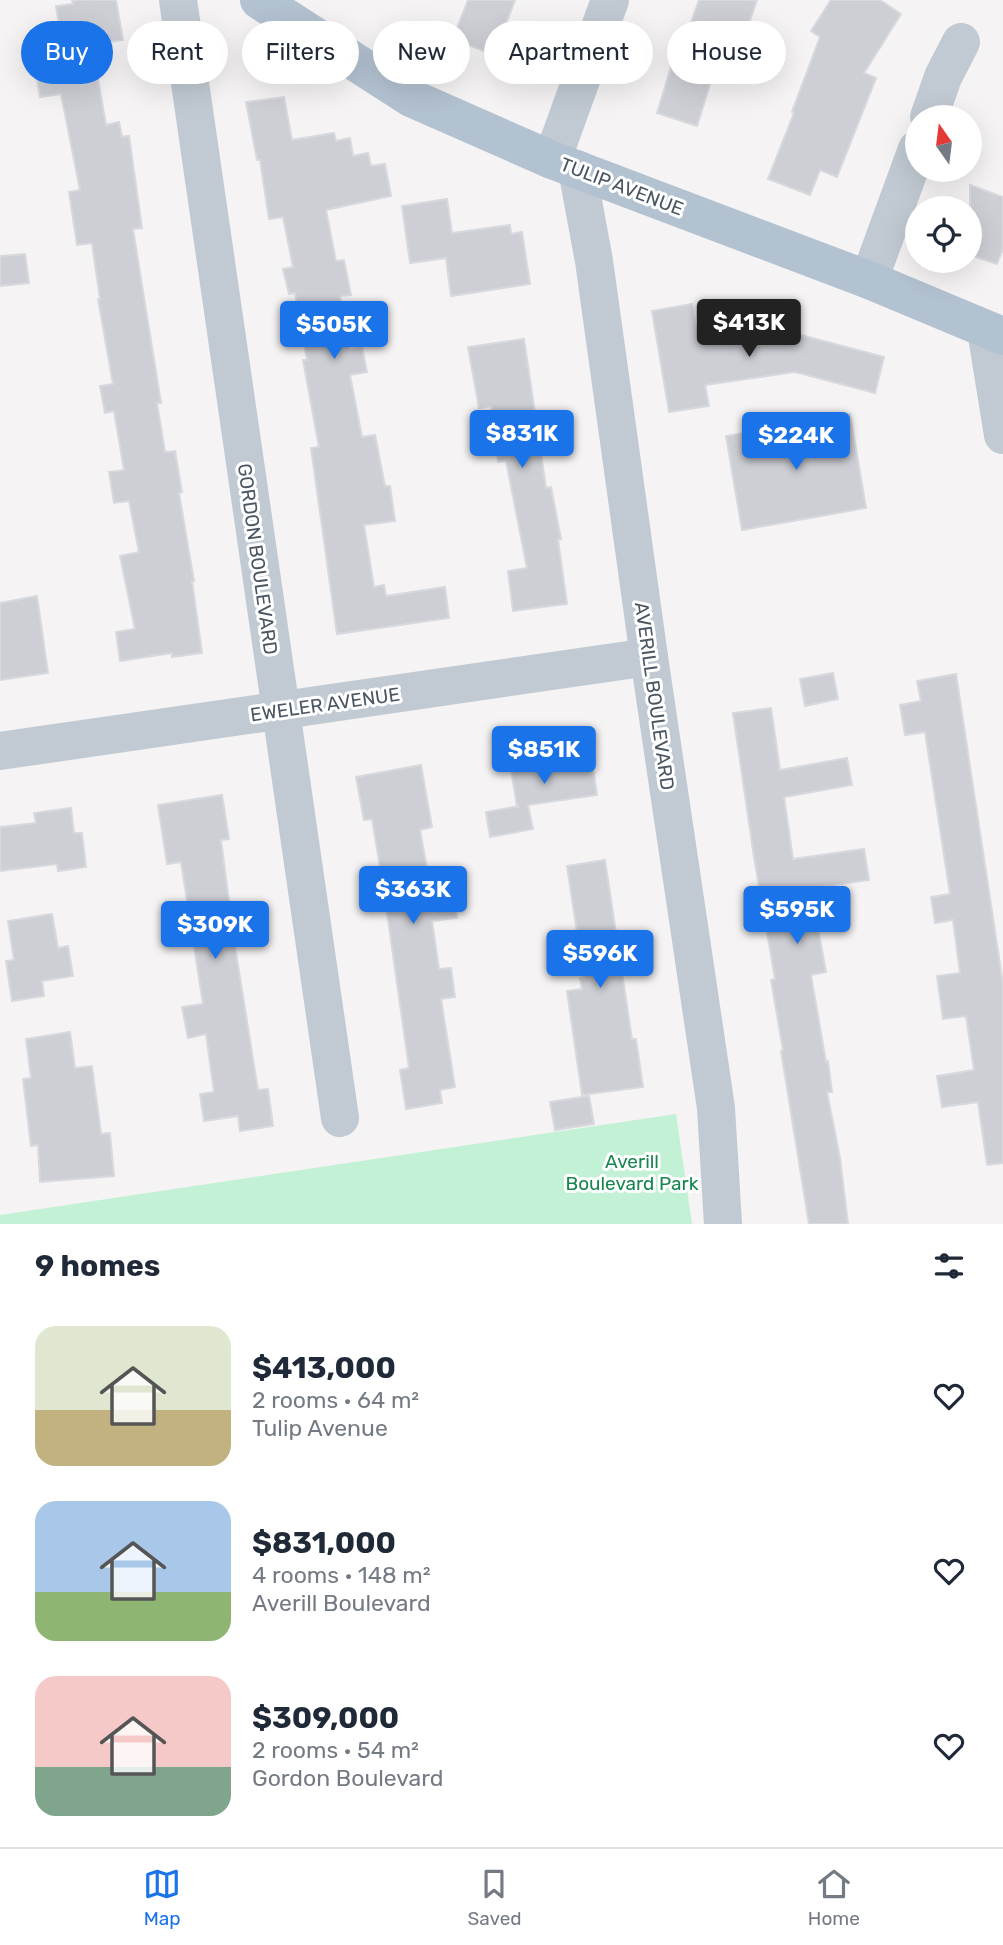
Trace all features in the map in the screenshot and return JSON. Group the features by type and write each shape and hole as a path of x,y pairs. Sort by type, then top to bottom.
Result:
{"main road":[{"name":"TULIP AVENUE","path":"270,4 411,98 564,164 869,280 995,333"}],"street":[{"name":"GORDON BOULEVARD","path":"178,0 340,1118"},
{"path":"564,164 610,0"},
{"path":"933,105 943,77 961,42"},
{"name":"AVERILL BOULEVARD","path":"564,164 594,261 716,1108 723,1224"},
{"path":"869,280 905,182"},
{"path":"995,333 1003,435"},
{"name":"EWELER AVENUE","path":"0,751 649,657"}],"green space":[{"name":"Averill Boulevard Park","path":"676,1114 692,1224 0,1224 0,1215"}],"building":[{"path":"72,0 116,0 123,40 113,41 113,21 58,21 56,6 73,4"},
{"path":"468,0 515,0 507,21 484,21 484,51 470,46 470,21 460,21"},
{"path":"699,0 757,0 750,21 692,21"},
{"path":"831,0 880,0 901,14 864,73 876,78 837,177 820,170 810,195 768,179 820,37 811,31"},
{"path":"667,80 667,84 710,84 697,126 657,113"},
{"path":"38,84 99,84 106,125 119,122 122,137 129,136 142,228 133,229 161,403 157,403 165,452 175,451 202,653 172,657 172,653 120,661 116,632 135,629 120,556 139,552 129,501 114,503 109,472 124,470 114,411 105,413 100,386 113,384 98,299 92,243 77,245 69,192 80,190 61,94 40,97"},
{"path":"284,97 292,140 334,133 336,141 350,138 353,156 368,153 371,166 385,164 391,196 326,210 336,261 344,260 351,295 340,296 350,349 362,347 367,372 350,375 362,437 375,435 385,486 390,486 395,521 364,525 374,587 384,585 386,596 445,587 449,618 337,634 311,448 319,447 303,360 307,360 295,293 289,294 283,269 293,267 283,217 269,219 260,160 257,160 246,102"},
{"path":"970,185 1003,197 1003,249 997,264 982,259 982,196 970,196"},
{"path":"447,199 452,233 510,225 511,234 522,232 530,284 451,296 446,258 410,263 402,206"},
{"path":"25,254 29,283 0,286 0,256"},
{"path":"692,304 698,341 778,329 884,357 875,393 795,372 705,385 709,406 669,412 652,311"},
{"path":"524,339 546,488 551,487 561,539 558,540 567,604 513,611 508,571 527,568 506,461 498,462 491,406 479,408 468,347"},
{"path":"850,414 866,508 742,530 726,436"},
{"path":"37,596 48,673 0,680 0,603"},
{"path":"833,673 838,699 805,706 800,679"},
{"path":"956,674 1003,984 1003,1163 987,1165 978,1102 942,1107 937,1076 974,1070 966,1016 943,1019 937,976 960,973 953,920 935,923 931,897 950,894 925,732 905,735 900,705 921,701 917,681"},
{"path":"771,708 780,770 847,758 852,785 784,797 793,859 864,849 869,880 819,887 825,926 818,928 826,972 811,975 826,1062 828,1061 832,1092 827,1092 840,1158 848,1224 809,1224 781,1051 783,1050 771,980 775,979 733,713"},
{"path":"590,747 597,795 528,805 533,829 490,837 486,812 517,807 509,757"},
{"path":"421,765 432,827 420,830 429,880 450,876 457,918 432,921 439,969 451,968 455,997 441,999 455,1087 440,1090 442,1103 406,1109 400,1070 409,1068 384,891 372,819 364,820 356,777"},
{"path":"222,795 229,839 221,840 234,940 258,1090 268,1089 273,1126 240,1131 238,1116 204,1121 200,1094 214,1092 206,1034 188,1038 182,1007 203,1004 181,862 167,864 158,805"},
{"path":"71,808 74,833 82,833 86,867 58,871 57,864 0,871 0,827 36,823 34,813"},
{"path":"605,860 632,1039 636,1039 643,1087 582,1095 567,991 582,989 580,978 584,978 567,866"},
{"path":"52,914 58,948 68,946 73,976 42,981 44,996 12,1001 6,961 14,960 8,921"},
{"path":"70,1032 75,1068 92,1066 101,1134 110,1133 114,1176 40,1182 38,1145 31,1146 23,1079 31,1078 26,1039"},
{"path":"589,1096 594,1124 555,1130 550,1102"}]}
